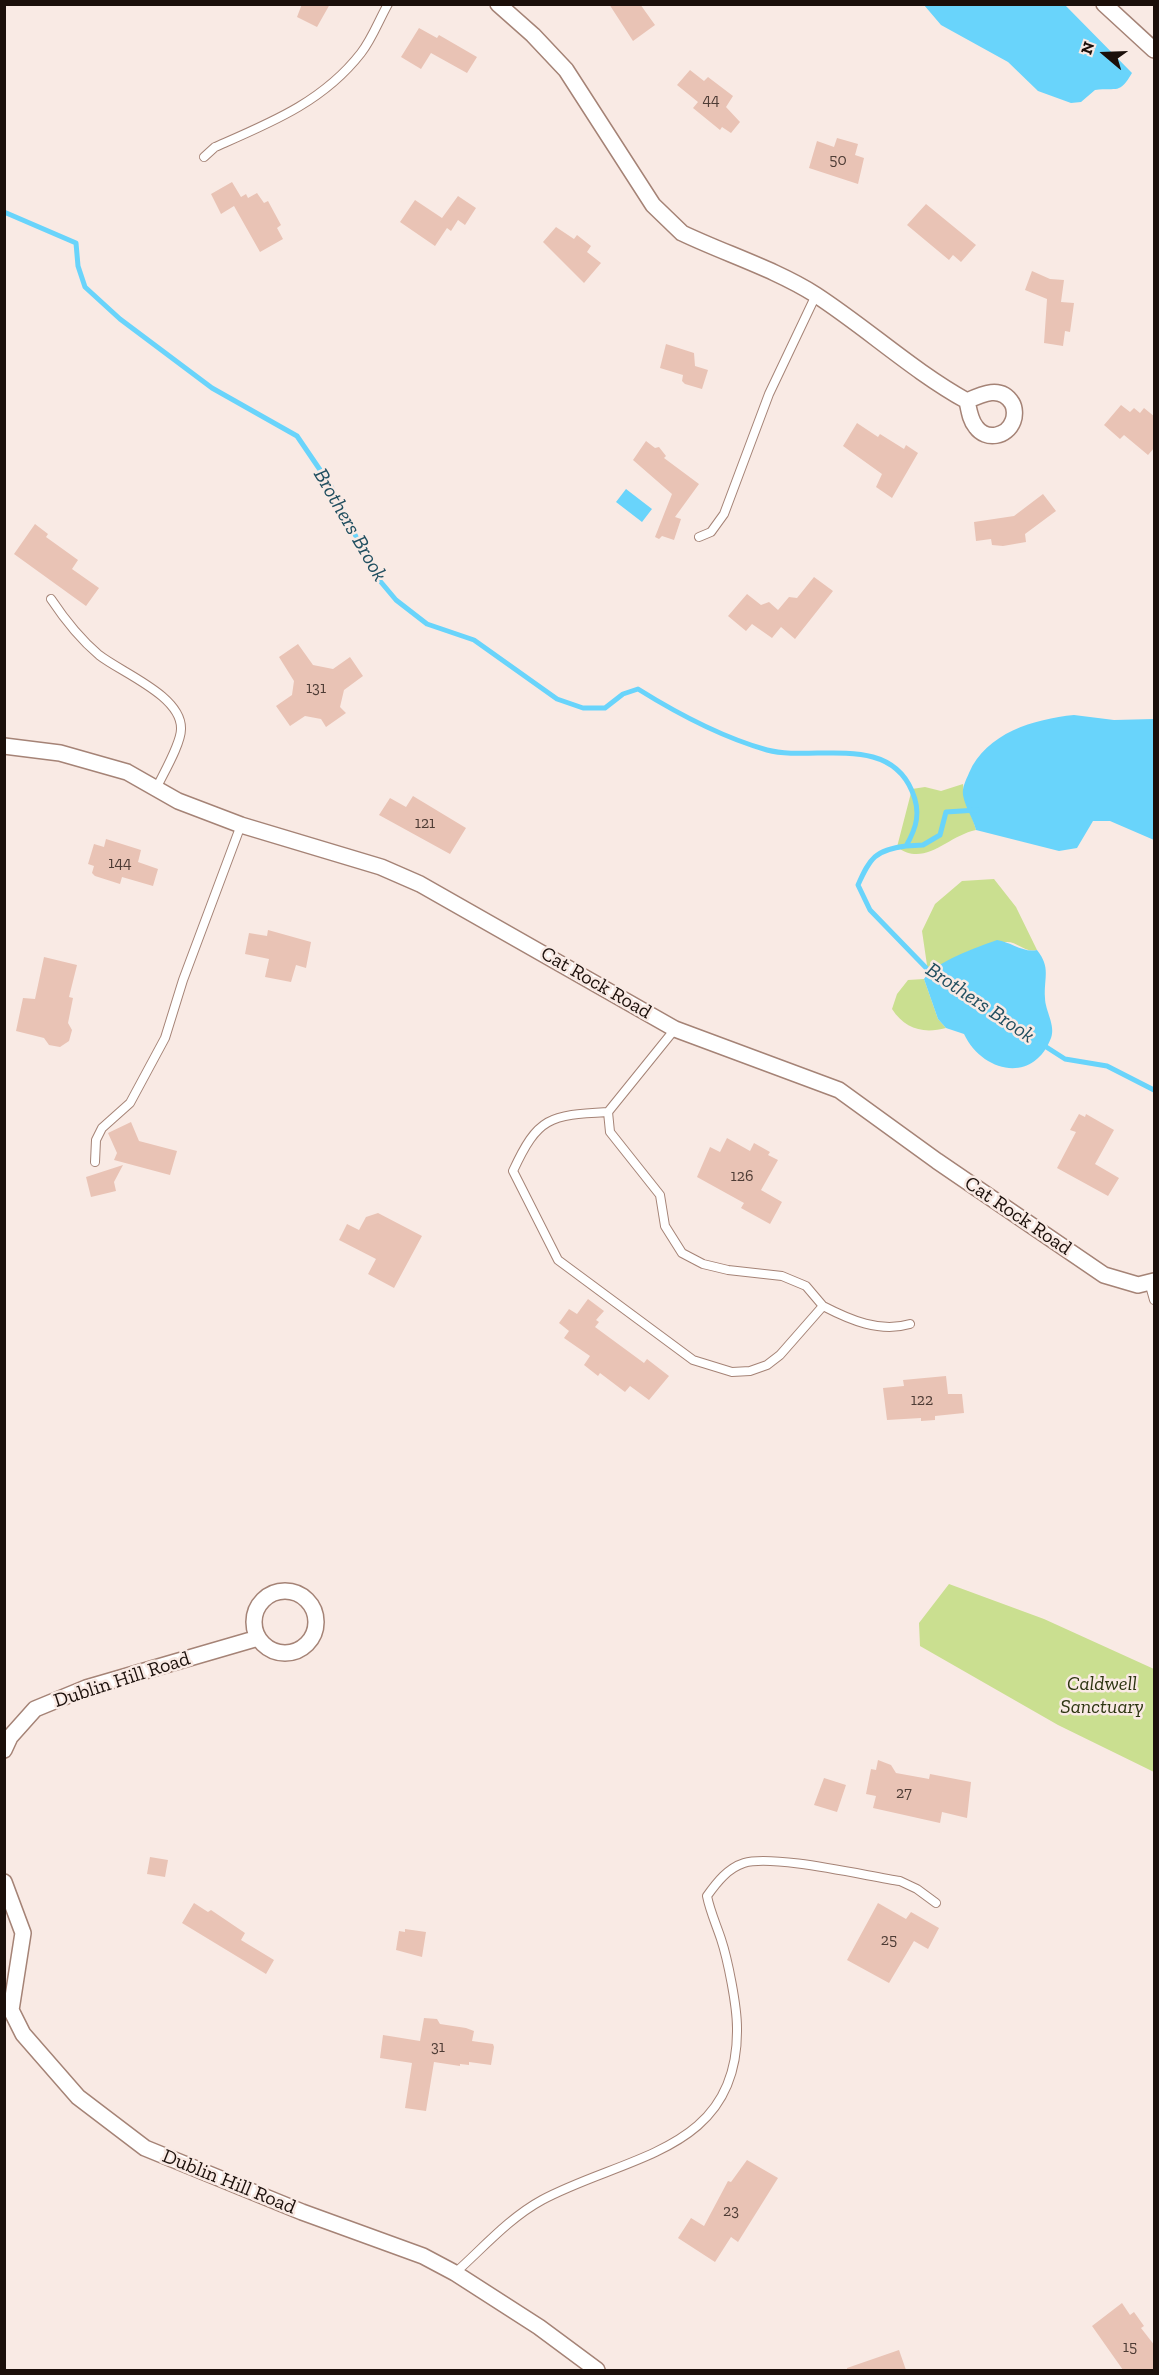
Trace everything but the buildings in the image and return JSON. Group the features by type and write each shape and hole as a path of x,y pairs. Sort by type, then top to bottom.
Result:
{"street":[{"path":"498,4 533,35 566,70 653,205 670,223 682,232 779,275 816,296 932,381 967,401"},
{"path":"1104,4 1155,50"},
{"name":"Cat Rock Road","path":"4,746 60,753 127,772 178,801 241,825 381,867 420,884 675,1029 839,1090 937,1161 1104,1275 1138,1285 1152,1281"},
{"path":"290,1590 309,1601 315,1610 315,1632 301,1649 292,1653 273,1651 258,1638 253,1619 256,1609 269,1594 290,1590"},
{"name":"Dublin Hill Road","path":"4,1750 10,1737 35,1709 86,1688 258,1638"},
{"name":"Dublin Hill Road","path":"4,1882 23,1933 10,2010 23,2034 78,2097 145,2148 302,2212 423,2256 455,2273 539,2327 597,2370"}],"lane":[{"path":"204,157 215,147 297,110 330,87 362,52 388,4"},
{"path":"699,537 711,532 724,514 769,394 816,296"},
{"path":"51,599 67,623 99,655 171,703 179,716 181,731 156,789"},
{"path":"94,1162 96,1140 102,1128 130,1102 165,1038 183,980 241,825"},
{"path":"675,1029 608,1112 610,1132 660,1195 665,1226 682,1253 703,1264 728,1270 782,1276 806,1286 823,1306 863,1323 897,1328 910,1324"},
{"path":"608,1112 557,1117 541,1125 528,1138 513,1171 558,1260 683,1354 709,1366 732,1372 750,1371 767,1365 780,1355 823,1306"},
{"path":"1152,1281 1155,1300"},
{"path":"455,2273 511,2222 542,2200 643,2159 673,2142 705,2119 723,2097 735,2067 737,2026 722,1940 710,1914 707,1896 719,1878 745,1863 778,1861 900,1881 917,1889 936,1903"}],"green space":[{"path":"963,784 976,830 927,852 907,853 897,847 912,789 925,787 941,791"},
{"path":"994,879 1016,907 1037,950 1029,950 1011,942 986,945 966,952 928,972 922,931 935,904 962,881"},
{"path":"924,979 938,1019 946,1028 922,1030 915,1028 903,1021 892,1009 897,994 908,980"},
{"name":"Caldwell Sanctuary","path":"949,1584 1044,1619 1154,1669 1154,1772 1058,1725 920,1646 919,1623"}],"water":[{"path":"924,5 1065,5 1132,73 1124,85 1117,89 1095,90 1081,102 1071,103 1038,91 1008,62 941,25"},
{"path":"626,489 652,509 642,522 616,502"},
{"path":"1074,715 1114,720 1154,719 1154,840 1110,821 1093,821 1077,848 1059,851 976,830 965,804 963,792 969,773 977,759 999,738 1013,730 1043,720"},
{"path":"997,940 1027,950 1037,950 1044,962 1046,972 1045,1003 1051,1023 1051,1038 1043,1053 1032,1063 1020,1067 1008,1068 995,1064 972,1047 964,1034 946,1028 938,1019 924,979 947,961"}],"waterway":[{"name":"Brothers Brook","path":"4,212 76,243 78,266 85,287 120,319 212,388 297,436 331,486 375,575 396,600 427,624 474,640 557,699 583,708 605,708 623,694 638,689 700,724 750,745 785,753 848,753 868,756 886,762 901,773 915,799 917,813 913,832 906,846 887,850 875,857 866,868 858,885 870,910 933,975"},
{"path":"906,846 923,845 940,835 946,812 977,810"},
{"name":"Brothers Brook","path":"1040,1043 1065,1059 1107,1066 1154,1090"}]}
